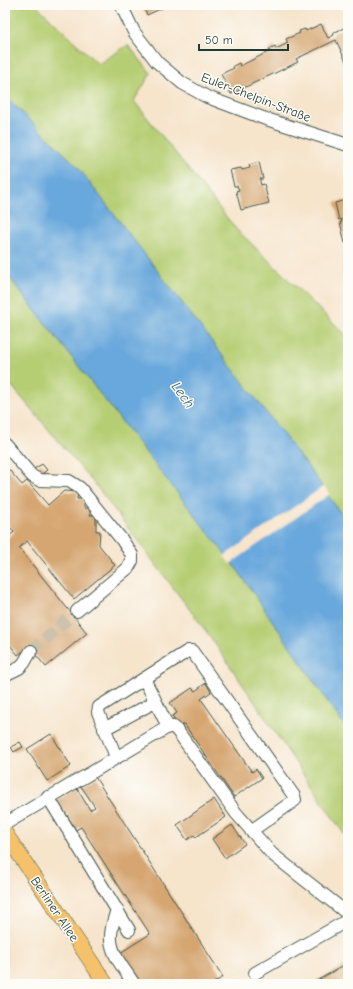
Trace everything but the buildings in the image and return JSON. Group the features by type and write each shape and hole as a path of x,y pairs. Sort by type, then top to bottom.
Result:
{"main road":[{"name":"Berliner Allee","path":"5,833 106,984"}],"street":[{"name":"Euler-Chelpin-Straße","path":"121,5 134,32 157,62 182,83 207,97 263,118 348,145"},
{"path":"5,444 32,476 39,480 69,482 80,488 122,540 132,555 132,561 128,568 77,611"},
{"path":"5,675 19,668 24,663 31,651"},
{"path":"116,757 98,712 100,707 188,651 192,651 294,796 295,800 251,831"},
{"path":"144,679 168,727"},
{"path":"104,728 151,704 154,698"},
{"path":"5,824 48,797 168,727 174,727 236,813 272,854 348,914"},
{"path":"48,797 129,930"},
{"path":"117,909 111,930 111,940 117,957 134,984"},
{"path":"255,973 348,920"}],"green space":[{"path":"5,5 36,5 98,64 128,45 151,73 134,101 236,229 348,337 348,524 312,472 77,166 5,96"},
{"path":"5,273 239,572 348,731 348,840 209,635 97,487 5,378"}],"water":[{"name":"Lech","path":"5,96 77,166 312,472 348,524 348,731 239,572 5,273"}],"pier":[{"path":"324,486 330,494 230,564 224,556"}],"tunnel":[{"path":"31,651 77,611"}]}
